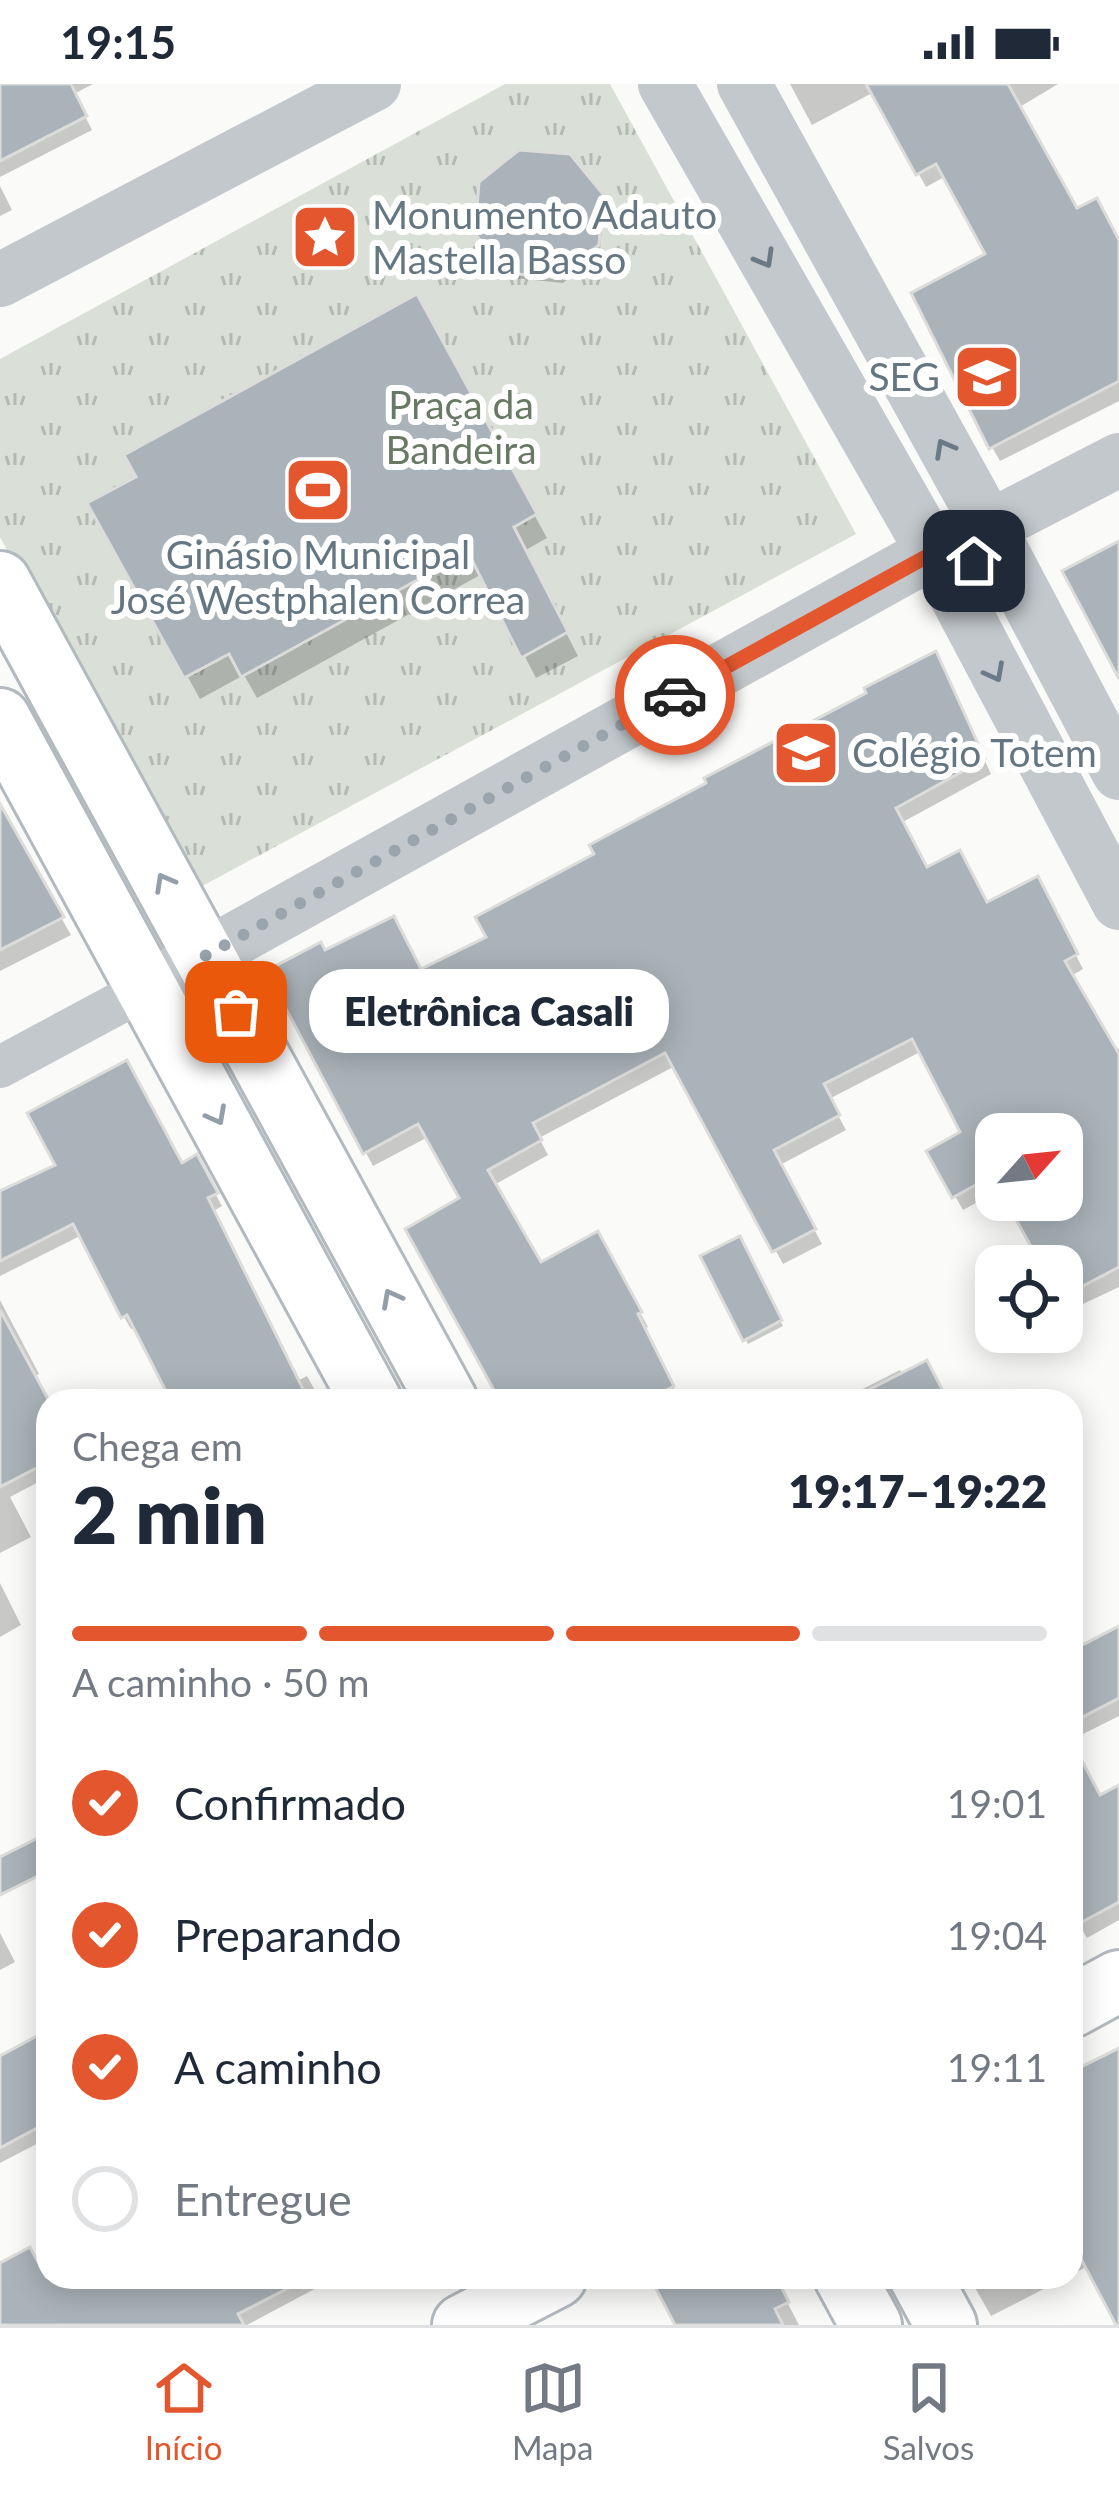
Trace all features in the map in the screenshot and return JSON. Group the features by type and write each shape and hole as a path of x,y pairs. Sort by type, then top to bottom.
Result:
{"main road":[{"path":"0,583 440,1389"},
{"path":"0,718 364,1389"},
{"path":"1083,2000 1119,1981"},
{"path":"463,2325 533,2289"},
{"path":"852,2289 871,2325"},
{"path":"926,2289 946,2325"}],"street":[{"path":"0,280 374,84"},
{"path":"665,84 933,553 1119,903"},
{"path":"744,84 1119,773"},
{"path":"989,527 1119,460"},
{"path":"933,553 929,530 947,509 974,511 989,527"},
{"path":"0,1066 933,553"}],"green space":[{"name":"Praça da Bandeira","path":"505,84 610,84 856,534 193,891 0,537 0,359"}],"building":[{"path":"0,84 71,84 87,116 0,161"},
{"path":"866,84 1008,84 1077,208 1097,198 1119,240 1119,381 989,449 911,293 985,254 936,164 916,175"},
{"path":"519,150 570,154 603,194 599,245 560,278 508,273 475,234 479,182"},
{"name":"Ginásio Municipal José Westphalen Correa","path":"417,294 537,514 514,527 568,632 521,658 468,552 241,677 229,654 184,678 87,503 136,477 124,455"},
{"path":"1119,541 1119,679 1062,571"},
{"path":"936,651 985,759 896,808 927,867 960,850 987,902 1038,876 1078,954 1065,961 1119,1054 1119,1267 1083,1286 1083,1245 1030,1245 1017,1221 1083,1221 1083,1113 975,1113 975,1185 952,1198 926,1151 960,1132 912,1039 824,1084 840,1115 774,1150 816,1229 772,1252 665,1053 533,1123 542,1140 488,1170 541,1262 598,1231 642,1312 638,1314 674,1386 493,1389 405,1229 459,1198 418,1124 363,1154 266,971 321,942 325,950 394,916 421,969 486,937 475,917 594,854 589,845 866,693 864,688"},
{"path":"0,804 64,917 0,950"},
{"path":"127,1060 182,1163 197,1154 218,1193 208,1198 303,1389 165,1389 127,1315 121,1318 73,1224 0,1261 0,1191 55,1165 27,1113"},
{"path":"740,1236 782,1320 743,1341 700,1256"},
{"path":"0,1310 43,1389 36,1389 36,1468 0,1487"},
{"path":"927,1360 942,1389 870,1389"},
{"path":"1119,1626 1119,1698 1083,1717 1083,1645"},
{"path":"1083,1763 1100,1795 1119,1785 1119,1902 1083,1922"},
{"path":"36,1839 36,1877 0,1895 0,1857"},
{"path":"36,2036 36,2128 0,2148 0,2056"},
{"path":"1119,2048 1119,2325 1083,2263 1083,2066"},
{"path":"30,2247 36,2258 36,2289 287,2289 238,2314 244,2325 0,2325 0,2263"},
{"path":"656,2289 782,2289 789,2302 775,2309 783,2325 675,2325"}],"way so far":[{"path":"236,1012 205,956 675,695"}],"place":[{"name":"Monumento Adauto Mastella Basso","path":"325,237"},
{"name":"SEG","path":"987,377"},
{"name":"Ginásio Municipal José Westphalen Correa","path":"318,490"},
{"name":"Colégio Totem","path":"806,753"},
{"name":"Eletrônica Casali","path":"236,1012"}],"route":[{"path":"675,695 933,553 948,565 961,567 974,561"}]}
